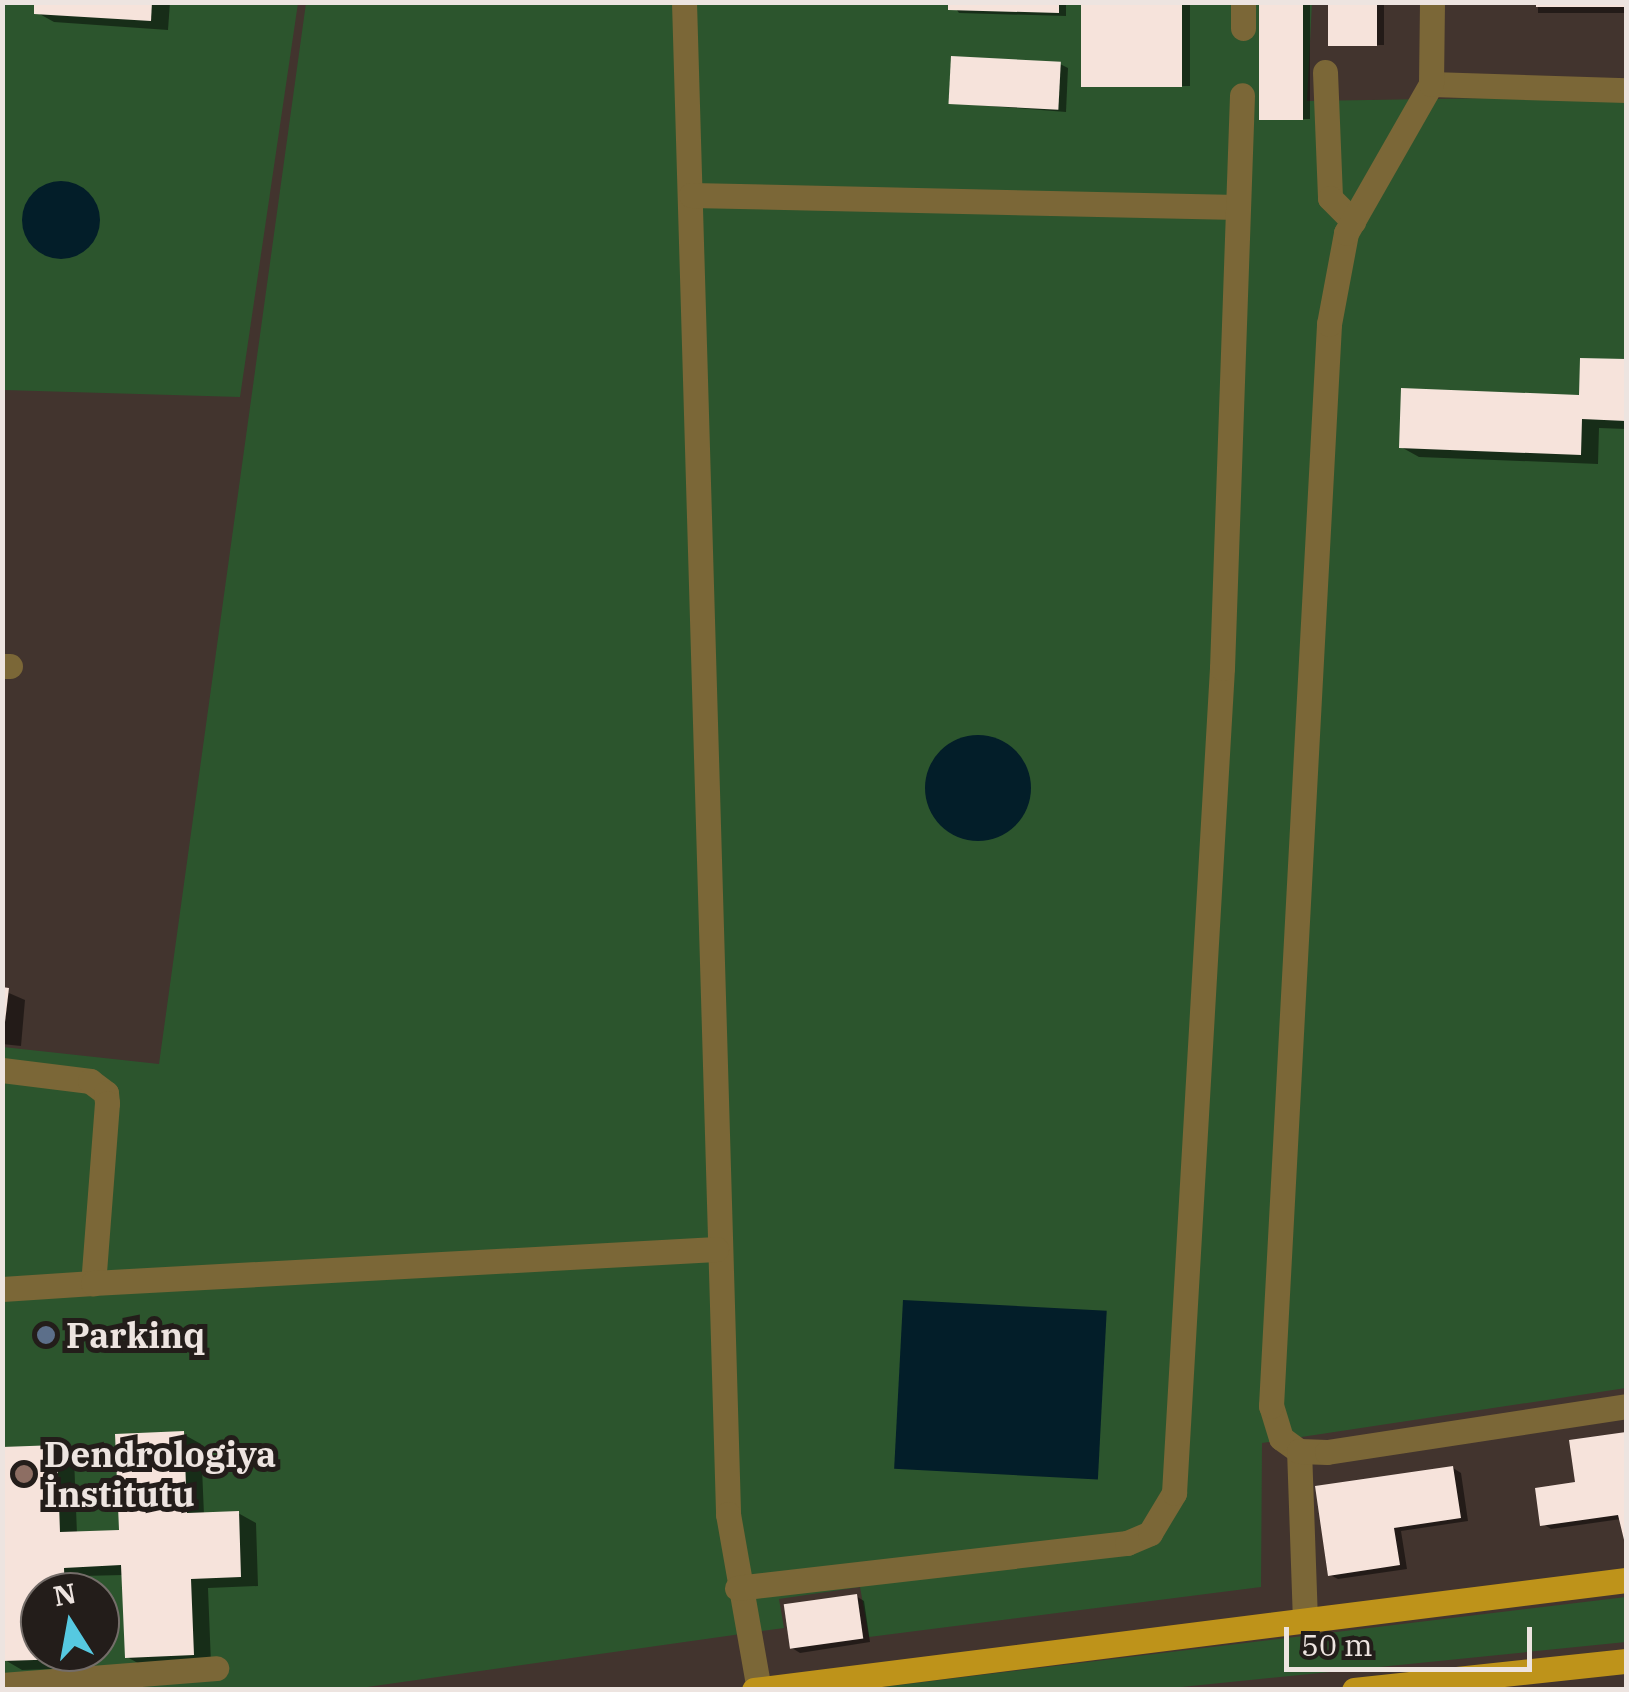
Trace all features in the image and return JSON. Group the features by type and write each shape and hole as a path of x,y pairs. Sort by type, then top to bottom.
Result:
{"main road":[{"path":"758,1689 1626,1580"},
{"path":"1354,1690 1626,1661"}],"lane":[{"path":"684,2 716,1249 737,1588 758,1689"},
{"path":"1432,2 1431,84 1353,220 1337,257 1329,324 1271,1406 1281,1438 1299,1451 1328,1452 1626,1406"},
{"path":"1325,72 1330,198 1353,220"},
{"path":"1431,84 1626,90"},
{"path":"737,1588 1126,1543 1150,1532 1174,1493 1222,668 1242,96"},
{"path":"691,195 1238,207"},
{"path":"2,1070 90,1081 106,1093 93,1282"},
{"path":"2,1290 716,1249"},
{"path":"1299,1451 1305,1621"},
{"path":"2,1684 216,1668"}],"green space":[{"path":"3,3 298,3 240,397 3,390"},
{"path":"306,3 1312,3 1307,101 1626,96 1626,1388 1262,1443 1261,1587 869,1637 860,1587 779,1599 784,1628 353,1689 3,1690 3,1047 159,1064"},
{"path":"1626,1597 1626,1642 1162,1689 866,1689"}],"water":[{"path":"61,181 76,184 88,193 97,205 97,235 88,247 76,256 61,259 46,256 34,247 25,235 22,220 25,205 34,193 46,184"},
{"path":"978,735 998,739 1015,751 1027,768 1031,788 1027,808 1015,825 998,837 978,841 958,837 941,825 929,808 925,788 929,768 941,751 958,739"},
{"path":"903,1300 1107,1311 1098,1479 894,1469"}],"building":[{"path":"34,2 152,2 151,21 34,14"},
{"path":"948,2 1059,2 1059,13 948,10"},
{"path":"1081,2 1182,2 1182,87 1081,87"},
{"path":"1259,2 1303,2 1303,120 1259,120"},
{"path":"1328,2 1377,2 1377,46 1328,46"},
{"path":"1536,2 1626,2 1626,7 1536,7"},
{"path":"951,56 1061,62 1058,110 948,104"},
{"path":"1580,358 1626,359 1626,421 1582,419 1581,455 1399,448 1401,388 1579,395"},
{"path":"2,987 9,988 5,1022 2,1022"},
{"path":"184,1431 187,1513 239,1511 241,1577 191,1579 194,1655 125,1658 121,1565 64,1568 64,1572 20,1572 20,1660 2,1661 2,1447 57,1445 60,1532 119,1530 115,1434"},
{"path":"1626,1432 1626,1548 1618,1515 1540,1526 1535,1488 1575,1482 1569,1440"},
{"path":"1453,1466 1461,1518 1394,1528 1400,1565 1328,1576 1315,1486"},
{"path":"857,1594 863,1639 790,1649 784,1604"}],"place":[{"name":"Parkinq","path":"46,1335"},
{"name":"Dendrologiya İnstitutu","path":"24,1474"}]}
